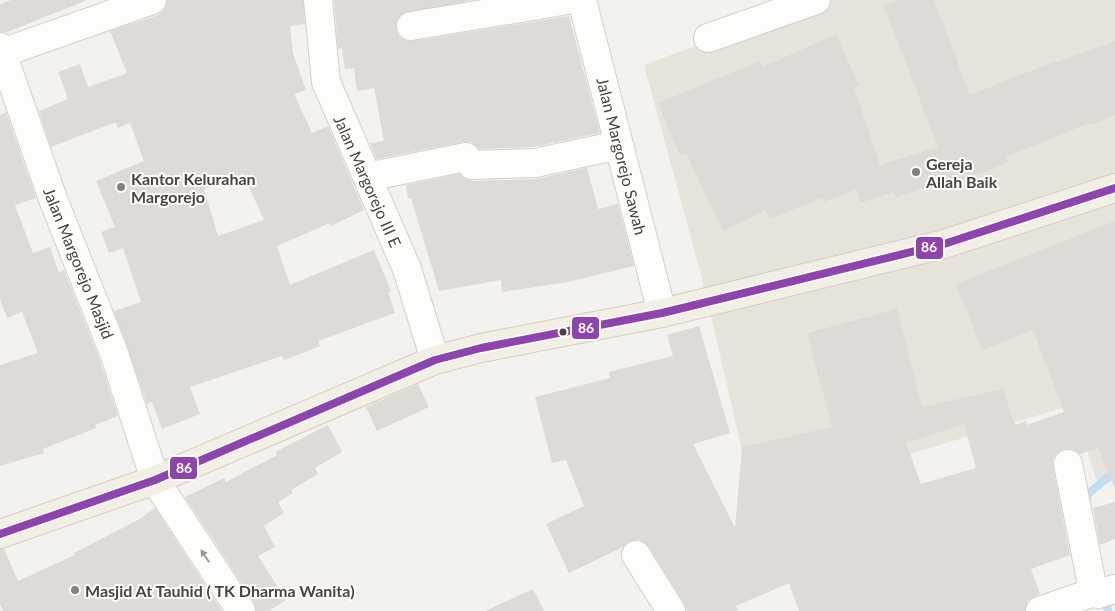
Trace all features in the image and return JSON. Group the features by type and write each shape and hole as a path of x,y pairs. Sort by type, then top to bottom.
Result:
{"main road":[{"path":"0,534 155,480 435,360 481,348 662,312 944,244 1115,188"}],"street":[{"path":"1,50 152,0"},
{"name":"Jalan Margorejo III E","path":"318,0 326,82 410,278 435,360"},
{"path":"411,26 568,0"},
{"name":"Jalan Margorejo Sawah","path":"582,0 662,312"},
{"path":"708,38 816,0"},
{"name":"Jalan Margorejo Masjid","path":"1,50 8,95 114,353 155,480 241,611"},
{"path":"367,177 469,161 535,163 619,145"},
{"path":"1040,611 1105,591 1068,464"},
{"path":"636,555 671,611"}],"shaded area":[{"path":"819,0 1115,0 1115,480 1099,487 1072,405 811,484 747,472 704,286 644,65"}],"building":[{"path":"11,0 85,1 5,33 0,32 0,4"},
{"path":"167,0 303,0 305,24 290,26 293,53 306,90 294,94 312,133 328,126 364,210 331,226 330,223 277,246 290,285 374,250 391,291 388,292 395,313 318,341 320,346 284,360 282,356 190,387 200,414 162,429 152,402 147,404 114,311 141,302 123,248 109,253 101,232 115,227 96,181 144,161 130,123 118,128 116,122 51,147 39,111 68,99 58,72 80,64 88,87 127,73 110,31 158,15 164,10","holes":["243,174 264,220 218,236 204,189"]},
{"path":"334,0 472,0 402,14 397,20 396,29 399,36 405,40 413,41 569,16 600,133 533,147 479,149 471,142 463,142 376,159 370,143 384,141 374,88 357,91 354,68 345,69 342,48 338,49"},
{"path":"899,0 934,0 970,95 1056,61 1115,41 1115,115 1090,125 1089,123 1006,157 1008,162 956,183 955,178 896,197 894,192 860,203 856,189 824,202 822,198 770,219 766,210 723,231 686,153 680,156 658,103 760,61 763,67 836,34 859,85 854,87 880,165 938,147 884,6"},
{"path":"6,112 36,198 15,205 33,253 50,247 59,273 64,270 99,358 118,416 95,425 96,428 43,449 44,453 0,466 0,365 38,353 22,312 7,318 0,299 0,115"},
{"path":"587,168 598,209 618,204 634,266 568,282 502,292 501,280 439,291 411,198 408,198 406,185 460,174 465,179 472,181 536,179"},
{"path":"1115,221 1115,489 1098,448 1080,454 1073,449 1064,449 1057,453 1053,459 1053,467 1070,555 1031,569 1040,594 1028,600 1025,611 799,611 789,583 736,606 738,611 687,611 684,603 649,547 639,539 628,542 623,547 569,573 546,524 584,506 566,460 552,463 535,397 610,378 609,372 673,356 667,335 699,326 730,433 693,444 735,528 742,447 832,427 807,333 897,309 922,407 1003,389 1015,425 1026,421 1027,425 1064,412 1033,330 982,350 956,284","holes":["964,424 976,468 921,484 906,443"]},
{"path":"418,384 429,407 377,431 366,407"},
{"path":"328,425 342,452 315,468 318,474 291,490 293,493 278,502 284,513 264,526 275,547 258,556 286,600 269,611 256,611 254,602 185,497 224,478 226,482 277,455 275,452"},
{"path":"1115,502 1115,539 1100,545 1093,508"},
{"path":"155,508 222,611 3,611 0,604 0,549 4,549 18,581 75,555 74,553 138,520"},
{"path":"533,589 544,611 485,611"}],"waterway":[{"path":"1086,503 1088,494 1115,471"},
{"path":"1104,596 1108,611"}],"transit line":[{"name":"86","path":"0,534 155,480 435,360 481,348 662,313 944,244 1115,188"}],"place":[{"name":"Gereja Allah Baik","path":"916,172"},
{"name":"Kantor Kelurahan Margorejo","path":"121,187"},
{"name":"Masjid At Tauhid ( TK Dharma Wanita)","path":"75,590"}]}
